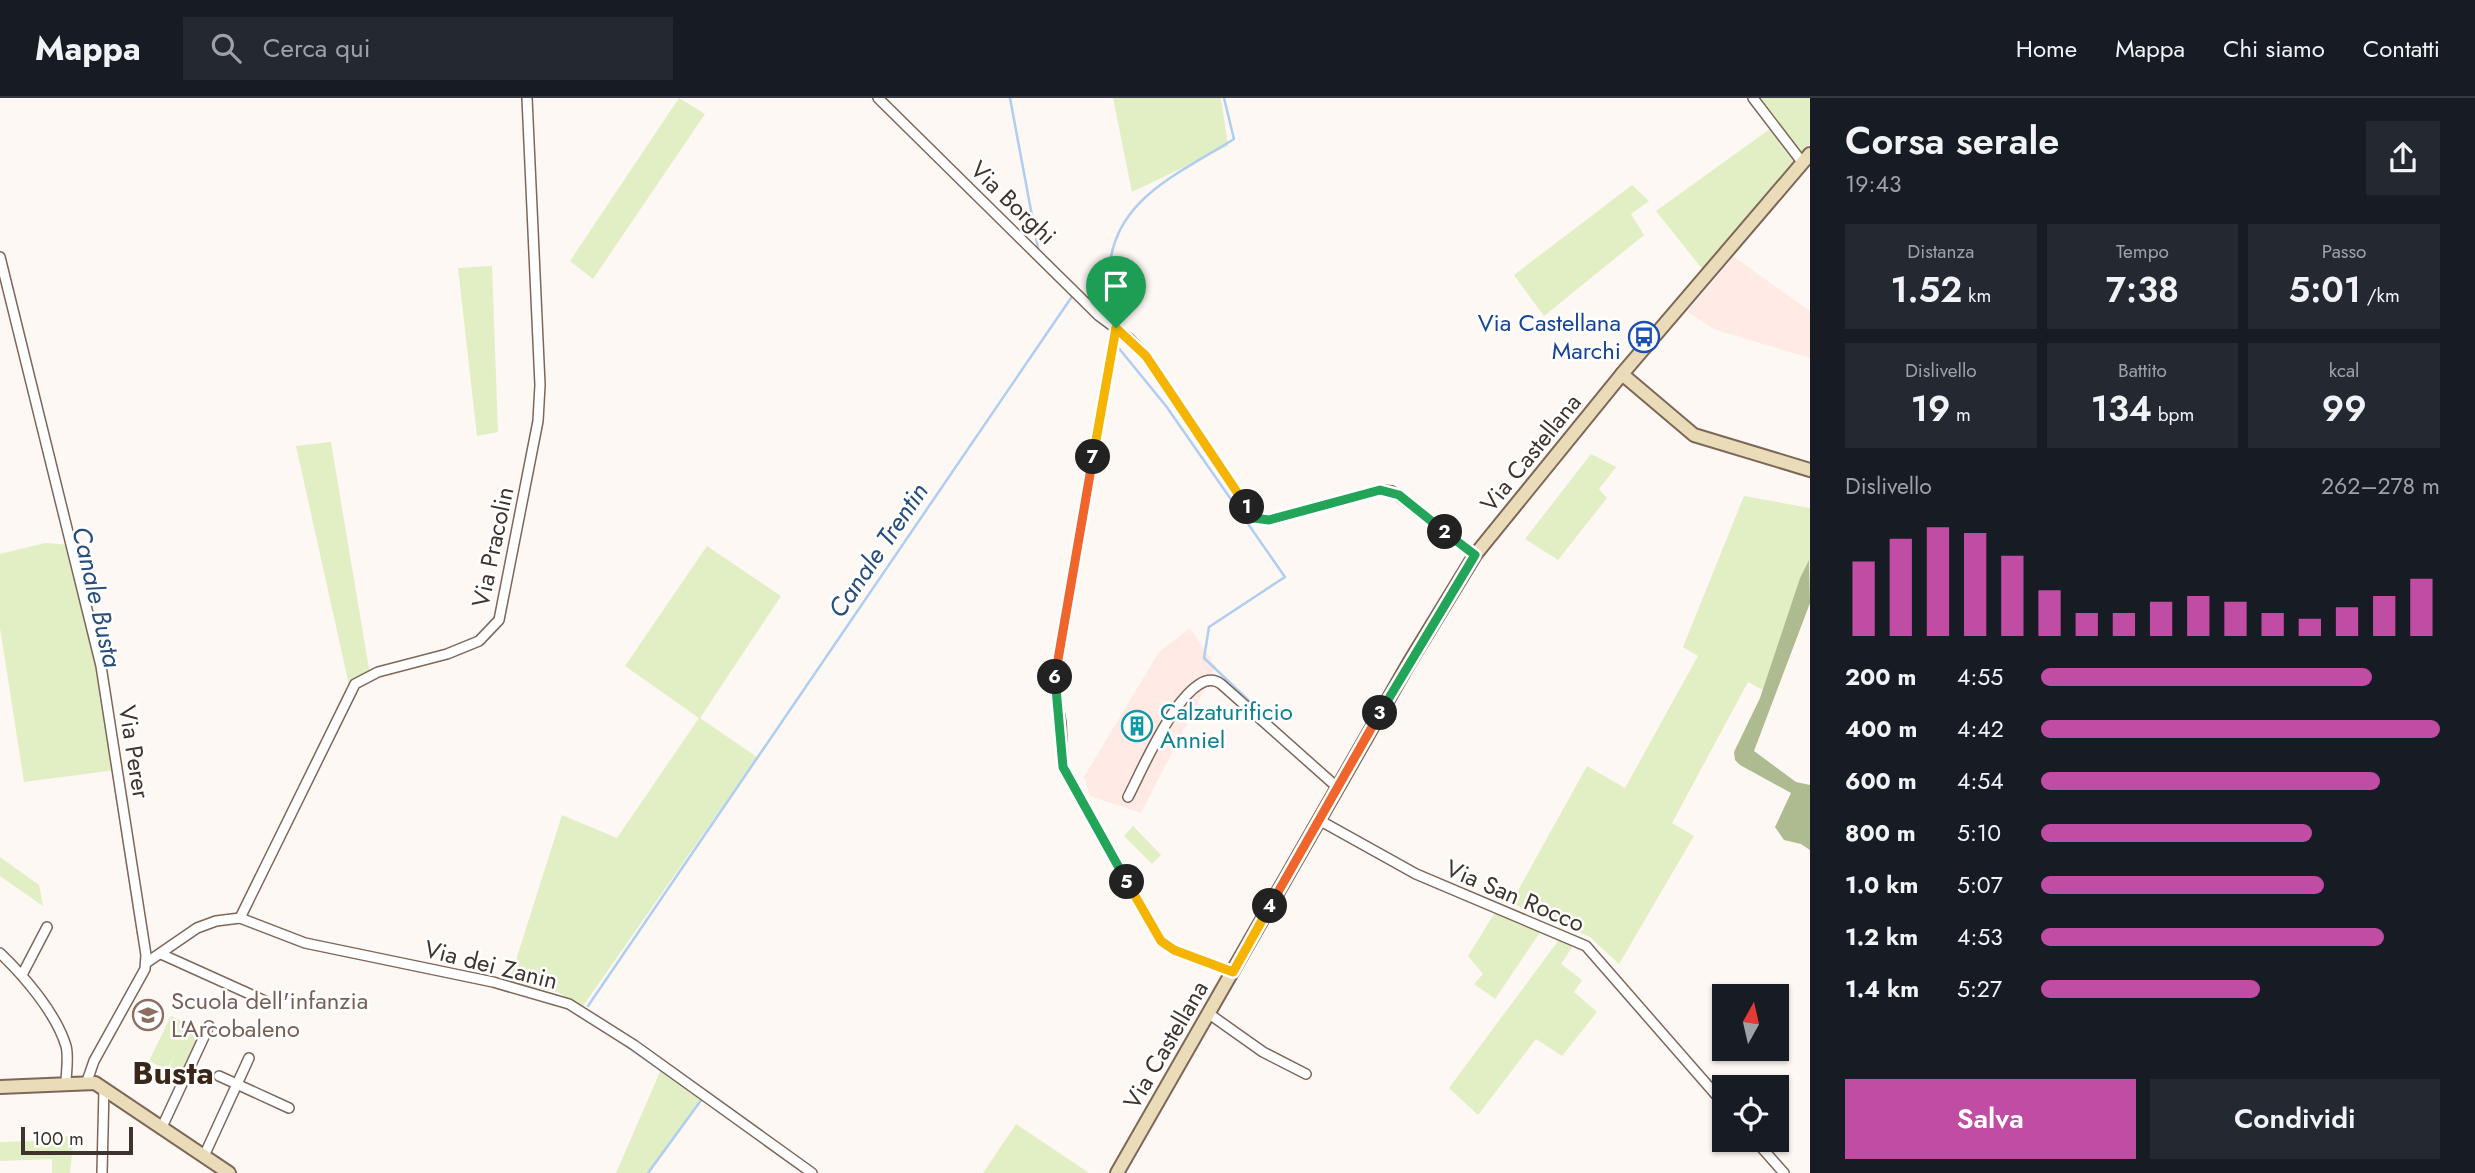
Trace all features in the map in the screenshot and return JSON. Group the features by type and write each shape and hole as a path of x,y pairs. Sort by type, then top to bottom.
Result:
{"main road":[{"name":"Via Castellana","path":"1117,1173 1475,555 1622,374 1806,158"},
{"path":"1622,374 1694,435 1810,470"},
{"path":"0,1087 87,1081 104,1088 229,1173"}],"street":[{"name":"Via Pracolin","path":"240,918 355,684 378,672 447,654 479,641 499,620 538,421 540,385 527,98"},
{"name":"Via Borghi","path":"878,98 1099,316 1146,356 1254,518 1269,520 1380,490 1392,491 1475,555"},
{"path":"1753,98 1806,158"},
{"name":"Via Perer","path":"0,257 101,666 146,962"},
{"path":"1116,328 1055,671 1063,767 1161,941 1174,950 1233,972"},
{"path":"1128,797 1182,697 1204,679 1214,679 1221,684 1338,788"},
{"name":"Via San Rocco","path":"1319,821 1416,874 1586,946 1712,1090"},
{"path":"87,1081 94,1061 112,1032 146,962 197,928 216,921 240,918"},
{"name":"Via dei Zanin","path":"240,918 304,943 493,982 569,1004 634,1045 812,1173"},
{"path":"23,973 47,927"},
{"path":"0,953 23,973 62,1037 67,1049 66,1084"},
{"path":"161,954 265,1001"},
{"path":"1208,1013 1263,1052 1306,1074"},
{"path":"162,1127 209,1026"},
{"path":"204,1156 249,1058"},
{"path":"219,1076 289,1108"},
{"path":"102,1173 104,1088"},
{"path":"1765,1152 1784,1173"}],"shaded area":[{"path":"1734,257 1810,311 1810,358 1716,330 1687,312"},
{"path":"1190,628 1216,667 1141,813 1090,796 1084,777 1159,652"}],"green space":[{"path":"679,98 705,114 593,279 570,261"},
{"path":"1113,98 1221,98 1228,146 1132,192"},
{"path":"1755,98 1810,98 1810,143 1703,270 1656,211 1774,126"},
{"path":"1632,185 1649,201 1631,214 1644,235 1544,316 1514,275"},
{"path":"492,266 498,432 477,436 458,268"},
{"path":"331,442 370,675 351,694 296,446"},
{"path":"1591,454 1616,467 1599,489 1607,498 1558,560 1525,539"},
{"path":"1744,496 1810,508 1810,561 1800,578 1763,690 1748,682 1672,823 1694,836 1619,964 1590,937 1511,903 1587,766 1625,788 1698,656 1683,647"},
{"path":"45,543 72,545 90,621 116,770 24,782 0,628 0,554"},
{"path":"707,546 781,596 700,718 757,757 581,1009 560,993 509,982 562,815 617,838 699,718 625,666"},
{"path":"1809,560 1810,603 1754,751 1796,782 1810,785 1810,850 1801,844 1784,840 1775,827 1791,793 1740,765 1735,760 1734,752 1760,698 1800,578"},
{"path":"1133,826 1161,855 1152,864 1124,836"},
{"path":"0,857 39,885 43,906 0,876"},
{"path":"1497,909 1543,928 1495,999 1474,984 1483,974 1468,956"},
{"path":"1561,937 1575,943 1561,964 1582,980 1574,992 1597,1012 1562,1056 1536,1039 1478,1115 1449,1088"},
{"path":"171,1016 202,1030 180,1077 168,1071 175,1054 167,1070 149,1061"},
{"path":"663,1065 703,1095 649,1173 616,1173"},
{"path":"1016,1124 1089,1173 983,1173"},
{"path":"74,1135 70,1173 52,1173 52,1159 0,1161 0,1142 36,1141"}],"waterway":[{"name":"Canale Trentin","path":"1010,98 1038,248 1035,252"},
{"path":"1118,327 1109,280 1112,253 1120,230 1133,210 1150,193 1234,139 1224,98"},
{"name":"Canale Trentin","path":"588,1006 1073,295"},
{"path":"1117,346 1166,406 1285,577 1209,627 1204,658 1289,739"},
{"name":"Canale Busta","path":"96,663 138,934"},
{"name":"Canale Trentin","path":"619,1041 702,1099 648,1173"}],"place":[{"name":"Via Castellana Marchi","path":"1644,337"},
{"name":"Calzaturificio Anniel","path":"1137,726"},
{"name":"Scuola dell'infanzia L'Arcobaleno","path":"148,1015"}],"district":[{"name":"Busta","path":"173,1073"}],"route":[{"path":"1116,328 1146,356 1254,518 1269,520 1380,490 1392,491 1475,555 1409,663 1233,972 1174,950 1161,941 1063,767 1055,671 1116,328"}]}
